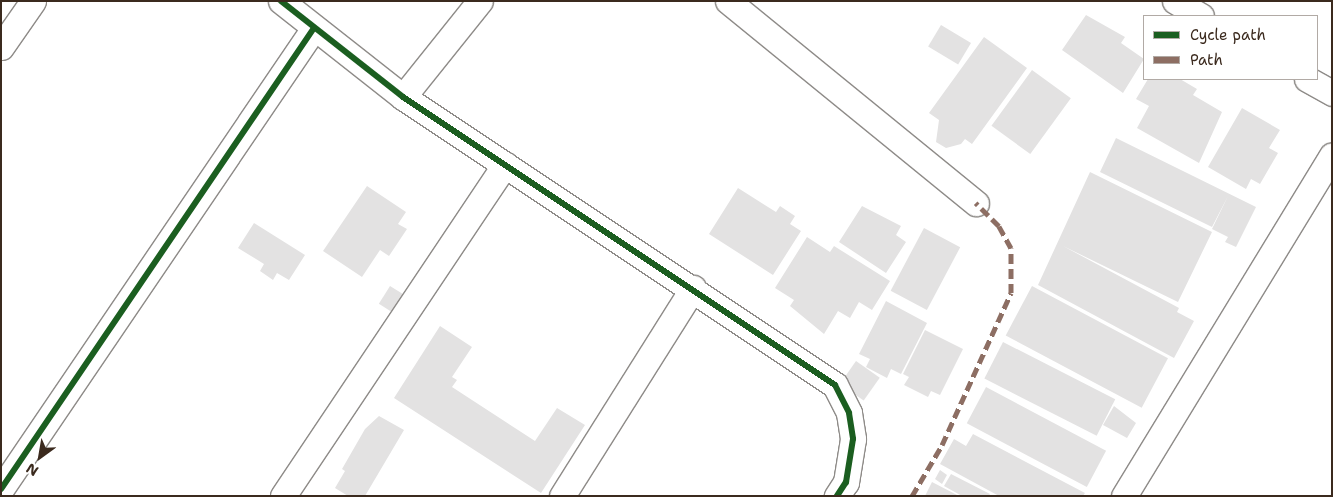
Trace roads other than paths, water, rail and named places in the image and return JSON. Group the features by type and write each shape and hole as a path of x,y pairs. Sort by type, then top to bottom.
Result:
{"street":[{"path":"1,47 33,1"},
{"path":"281,1 403,97 693,288 835,385 843,396 854,439 846,482 837,496"},
{"path":"403,97 480,1"},
{"path":"728,1 976,203"},
{"path":"1175,1 1198,15"},
{"path":"1,489 314,28"},
{"path":"1309,80 1332,93"},
{"path":"1124,496 1332,155"},
{"path":"283,496 504,165"},
{"path":"562,496 693,288"}]}
